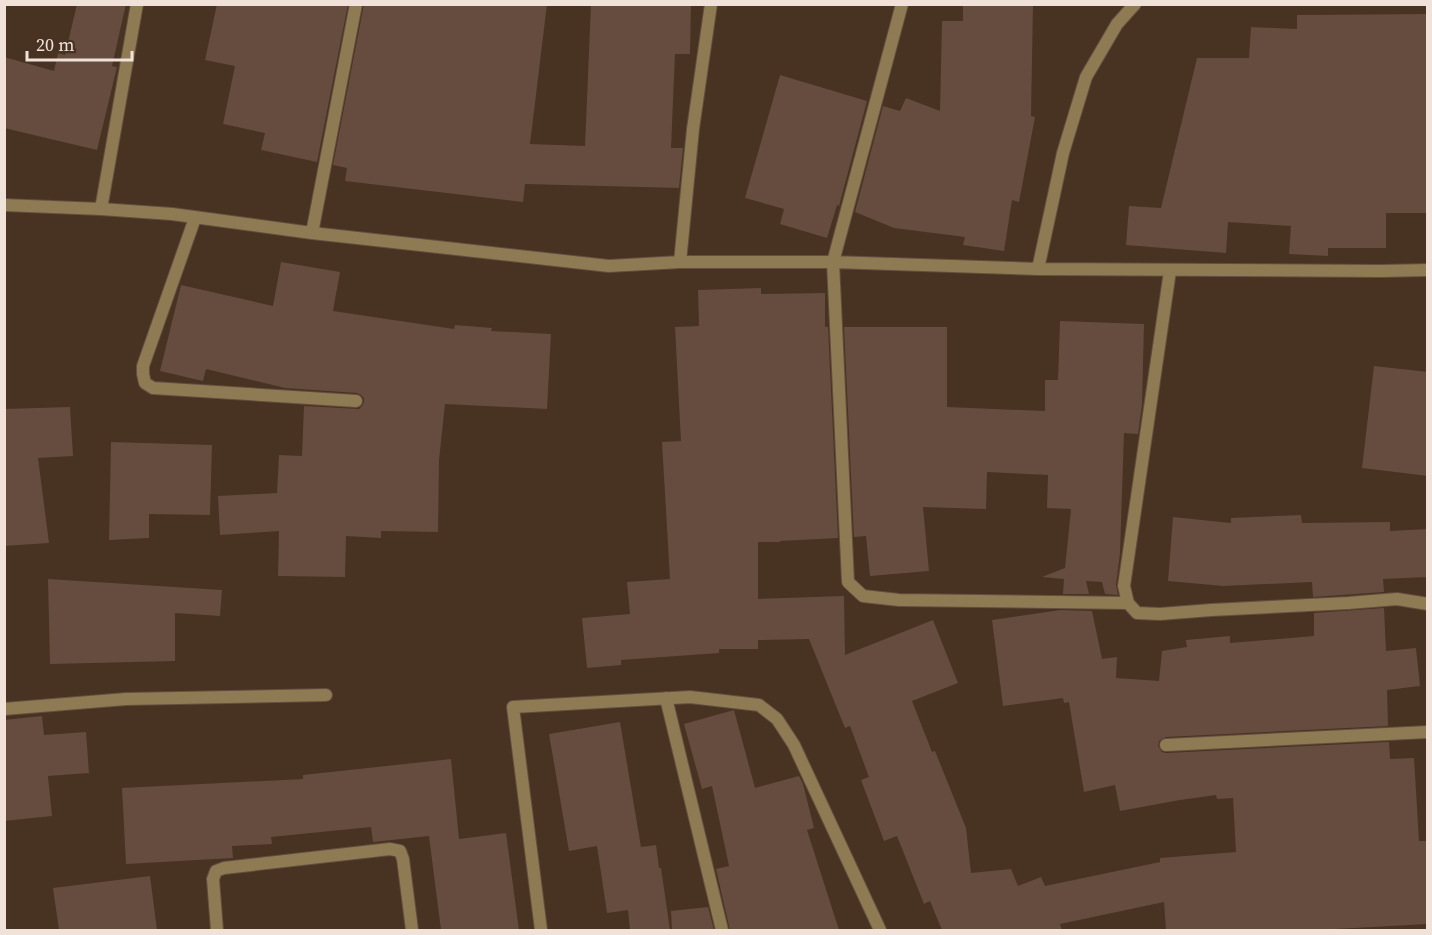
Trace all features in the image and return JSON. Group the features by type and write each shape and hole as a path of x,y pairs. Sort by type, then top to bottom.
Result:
{"street":[{"path":"101,209 137,4"},
{"path":"312,233 356,4"},
{"path":"680,262 693,129 711,4"},
{"path":"902,4 833,262 848,582 864,596 899,600 1128,603"},
{"path":"1038,269 1063,153 1086,76 1118,24 1135,4"},
{"path":"4,205 172,214 312,233 609,266 680,262 833,262 1170,271 1428,270"},
{"path":"195,218 143,366 146,383 153,388 356,401"},
{"path":"1170,271 1124,586 1128,603 1137,613 1160,614 1396,599 1428,604"},
{"path":"4,709 126,699 326,695"},
{"path":"541,930 513,706 690,697 759,705 777,719 794,745 880,930"},
{"path":"666,698 722,930"},
{"path":"1166,745 1428,732"},
{"path":"217,930 213,879 216,870 390,849 400,851 403,859 411,930"}],"building":[{"path":"77,4 126,4 112,66 117,67 97,150 4,128 4,57 54,71 58,53 65,55"},
{"path":"217,4 348,4 317,162 261,150 265,133 223,124 235,66 205,60"},
{"path":"364,4 547,4 530,144 585,146 591,4 691,4 690,54 675,54 671,148 683,148 679,188 525,184 523,202 345,181 347,168 333,165"},
{"path":"963,4 1033,4 1031,116 1035,117 1019,202 1012,200 1004,251 963,245 965,237 894,228 855,212 883,106 900,111 906,98 940,111 942,21 963,21"},
{"path":"1428,14 1428,213 1386,213 1386,248 1328,248 1328,256 1289,254 1291,226 1228,222 1226,253 1126,245 1129,206 1161,208 1197,58 1249,58 1251,27 1297,29 1297,15"},
{"path":"780,75 867,101 839,206 837,205 827,238 780,224 784,209 745,198"},
{"path":"281,262 340,272 333,311 454,329 455,325 492,328 491,331 551,334 547,409 445,404 439,460 438,532 381,531 381,538 346,536 345,577 278,576 279,531 220,535 218,496 277,493 279,455 302,456 304,406 359,409 364,398 357,393 285,388 206,369 203,381 160,371 181,285 273,306"},
{"path":"761,288 761,294 825,293 825,327 828,327 838,538 758,542 758,599 844,596 845,655 933,620 958,683 912,701 966,828 971,873 1011,869 1018,886 1041,877 1045,886 1160,862 1160,858 1236,852 1233,798 1217,799 1216,795 1120,811 1115,785 1084,792 1069,702 1064,703 1063,698 1003,706 992,620 1060,610 1092,611 1102,659 1117,657 1116,678 1159,681 1162,651 1187,647 1186,640 1230,636 1230,643 1314,636 1314,613 1384,608 1386,651 1416,648 1420,686 1387,690 1388,726 1166,737 1159,741 1158,746 1162,752 1166,753 1389,742 1390,759 1414,758 1419,841 1428,841 1428,924 1317,930 1166,930 1164,902 1060,924 1062,930 942,930 930,901 924,904 897,836 884,841 861,780 869,777 850,726 845,728 809,639 758,640 758,649 719,649 719,653 621,660 621,665 587,668 582,618 630,614 627,582 670,579 662,442 681,441 675,327 699,326 698,290"},
{"path":"1060,321 1144,324 1142,405 1138,434 1124,433 1120,553 1116,585 1118,595 1105,594 1102,582 1086,581 1089,594 1063,594 1064,579 1042,577 1065,568 1071,509 1047,508 1048,475 987,472 986,509 923,507 929,571 870,576 866,536 854,537 844,327 947,327 947,407 1045,411 1045,380 1058,380"},
{"path":"1374,366 1428,372 1428,476 1362,468"},
{"path":"70,407 73,456 38,458 49,543 4,546 4,409"},
{"path":"111,442 212,445 210,515 149,514 149,538 109,540"},
{"path":"1301,515 1302,523 1390,522 1390,531 1428,529 1428,577 1383,579 1384,592 1313,597 1312,582 1223,586 1168,581 1173,517 1231,523 1231,518"},
{"path":"48,579 222,590 220,616 175,613 175,661 50,664"},
{"path":"734,710 755,788 799,776 803,784 814,828 807,830 839,930 730,930 716,869 729,866 712,786 702,789 684,724"},
{"path":"42,716 44,735 86,732 89,773 48,776 52,816 4,821 4,720"},
{"path":"620,722 641,847 656,845 670,930 630,930 628,910 607,913 597,846 569,851 549,734"},
{"path":"451,759 459,839 506,833 519,930 441,930 429,836 373,842 371,827 271,837 272,844 232,846 233,858 126,864 122,788 303,779 303,775"},
{"path":"150,876 157,930 59,930 53,888"},
{"path":"708,907 714,930 672,930 671,911"}]}
